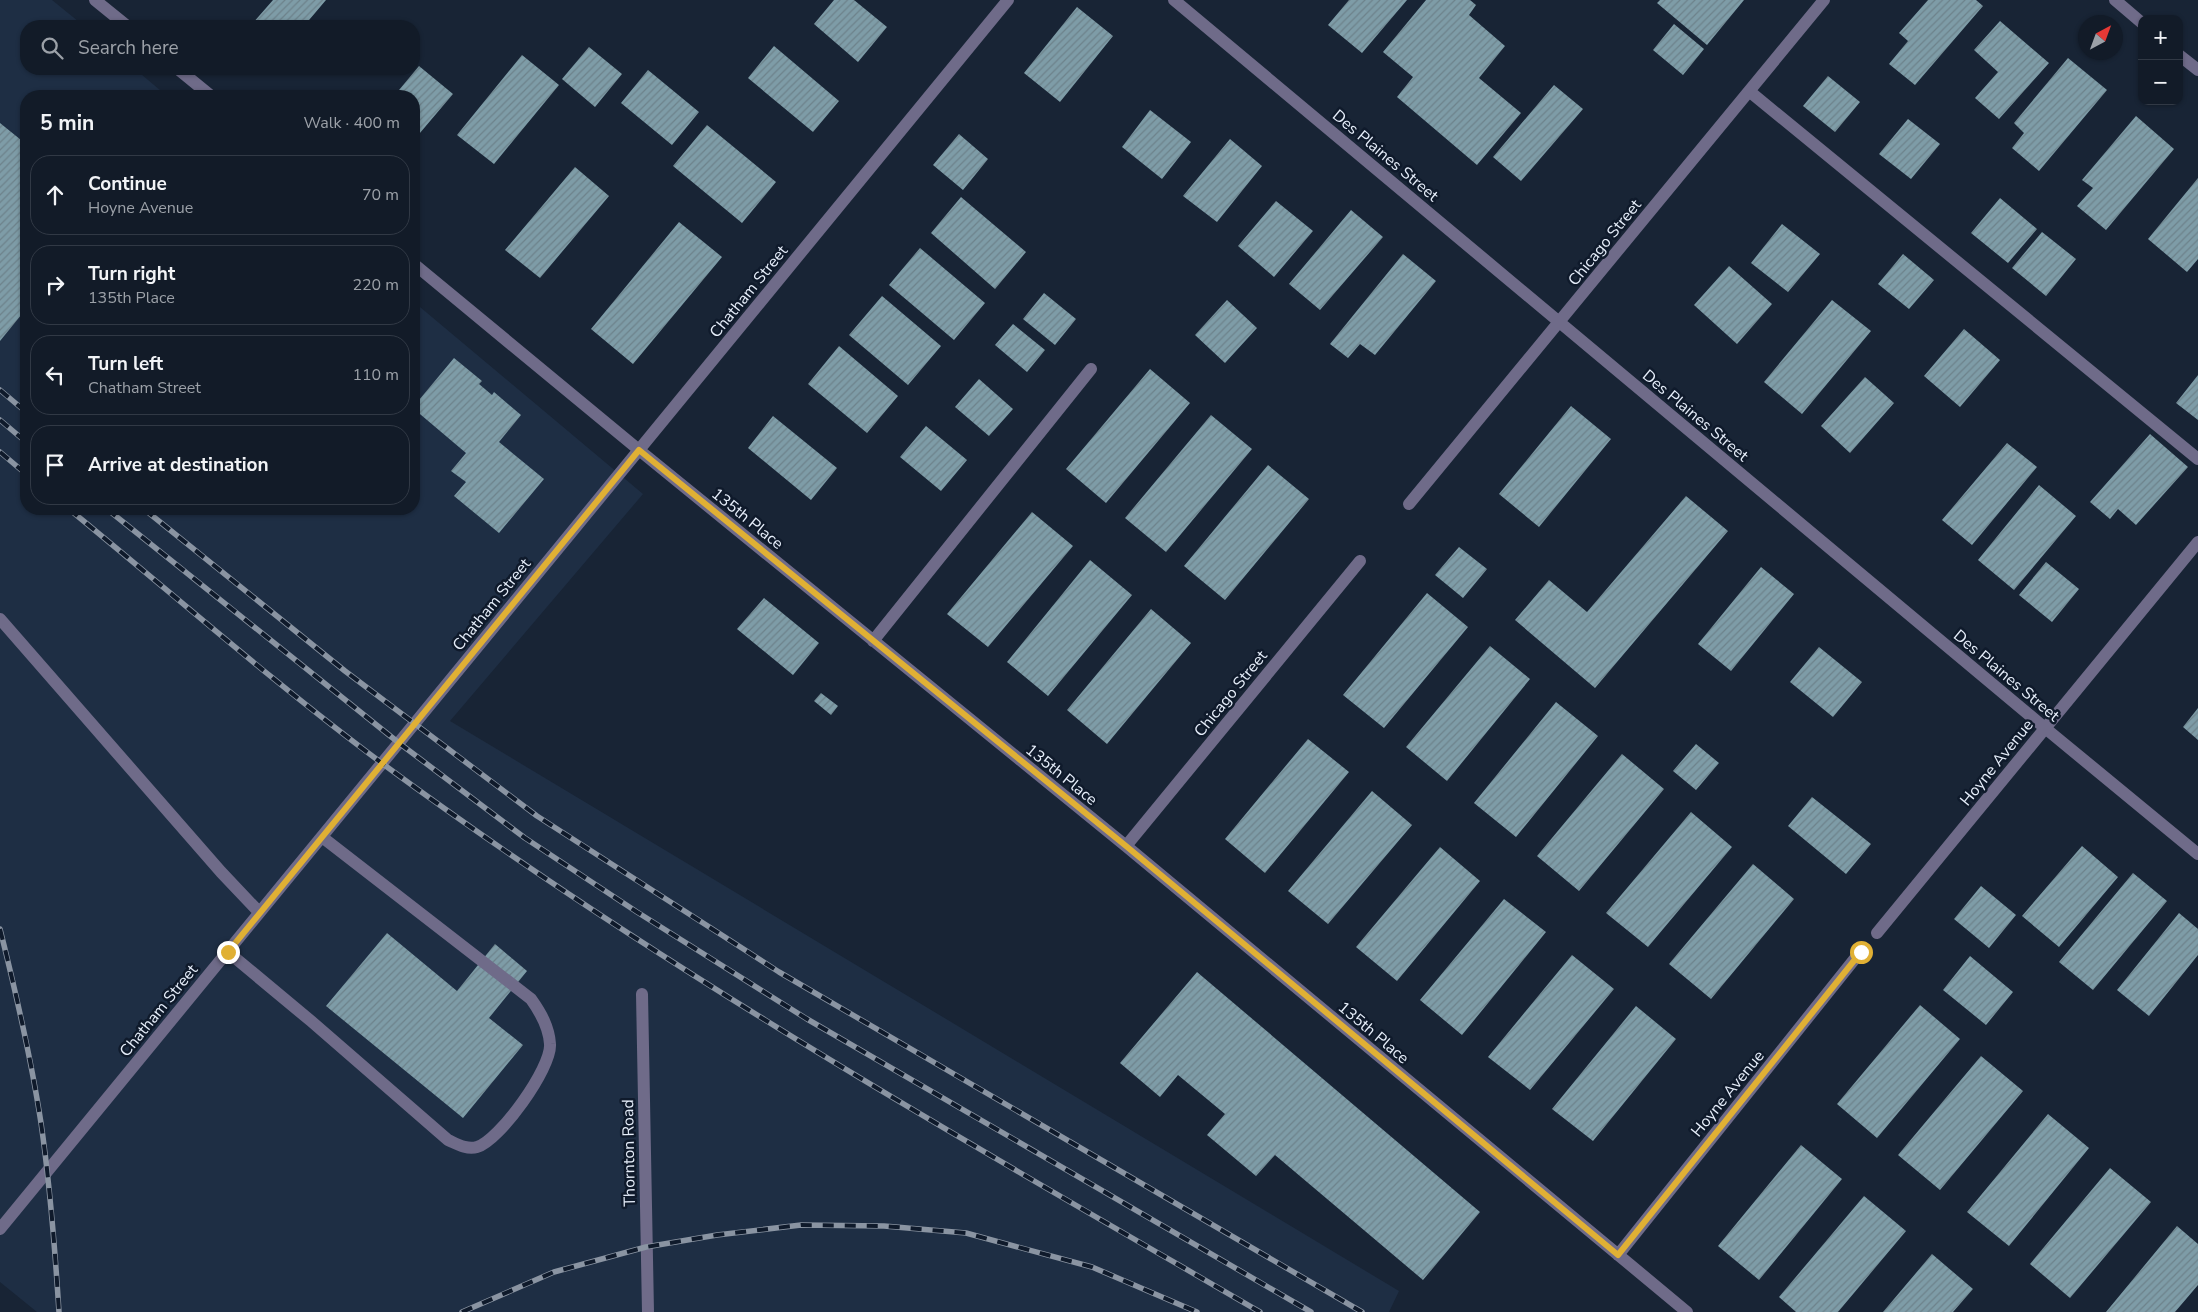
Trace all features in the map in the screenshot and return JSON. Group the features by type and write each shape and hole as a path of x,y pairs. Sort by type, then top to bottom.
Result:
{"street":[{"path":"95,0 120,20"},
{"name":"Chatham Street","path":"0,1229 1008,0"},
{"name":"Des Plaines Street","path":"1174,0 2198,854"},
{"name":"Chicago Street","path":"1409,504 1824,0"},
{"path":"2114,0 2138,20"},
{"path":"2183,58 2198,70"},
{"path":"185,75 204,90"},
{"path":"1749,91 2198,459"},
{"name":"135th Place","path":"420,269 639,450 1126,846 1687,1312"},
{"path":"873,641 1091,369"},
{"name":"Hoyne Avenue","path":"1877,933 2198,542"},
{"name":"Chicago Street","path":"1126,846 1360,561"},
{"path":"0,619 221,872 259,912"},
{"path":"228,952 448,1140 463,1147 477,1147 490,1140 534,1088 545,1067 551,1046 548,1028 531,999 322,837"},
{"name":"Hoyne Avenue","path":"1618,1255 1861,952"},
{"name":"Thornton Road","path":"642,994 648,1312"}],"shaded area":[{"path":"0,0 52,0 77,20 20,20 20,75 142,75 160,90 20,90 20,515 420,515 420,307 643,494 450,721 1399,1291 1389,1312 37,1312 0,1282"}],"building":[{"path":"273,0 326,0 309,20 256,20"},
{"path":"834,0 854,0 887,27 858,62 814,24"},
{"path":"1349,0 1407,0 1362,53 1328,25"},
{"path":"1426,0 1470,0 1476,5 1469,15 1505,46 1479,78 1521,113 1477,165 1397,97 1413,77 1383,52"},
{"path":"1660,0 1744,0 1707,45 1657,3"},
{"path":"1928,0 1976,0 1983,6 1915,85 1889,64 1908,41 1899,33"},
{"path":"1077,7 1113,36 1060,102 1024,73"},
{"path":"2000,21 2049,63 1999,119 1975,98 1998,72 1974,50"},
{"path":"1674,24 1704,49 1683,75 1653,50"},
{"path":"774,46 839,101 813,132 748,78"},
{"path":"589,47 622,74 595,107 562,79"},
{"path":"522,55 559,85 494,164 457,135"},
{"path":"2068,58 2107,90 2039,171 2012,148 2024,133 2014,123"},
{"path":"420,67 453,94 420,133 420,90 399,90 412,75 420,75"},
{"path":"648,70 699,112 672,145 621,103"},
{"path":"1828,76 1860,102 1835,132 1803,106"},
{"path":"1554,85 1583,109 1521,181 1493,157"},
{"path":"1150,110 1191,142 1162,179 1122,147"},
{"path":"2136,116 2174,149 2106,230 2077,206 2093,188 2082,180"},
{"path":"1908,119 1940,144 1911,179 1879,154"},
{"path":"0,123 20,139 20,316 0,341"},
{"path":"707,125 776,182 742,223 673,166"},
{"path":"959,134 988,159 963,190 933,165"},
{"path":"1230,139 1262,166 1217,222 1183,196"},
{"path":"575,167 609,196 540,278 505,250"},
{"path":"2198,178 2198,259 2187,272 2148,239"},
{"path":"961,197 1026,252 995,289 931,233"},
{"path":"2000,198 2037,229 2008,263 1971,233"},
{"path":"1276,201 1313,231 1274,277 1238,246"},
{"path":"1351,210 1383,237 1320,310 1289,284"},
{"path":"679,222 722,257 633,364 591,329"},
{"path":"1782,224 1820,254 1788,292 1751,263"},
{"path":"2042,232 2076,259 2046,296 2012,268"},
{"path":"920,248 985,303 954,340 889,285"},
{"path":"1403,254 1436,281 1375,355 1360,344 1348,358 1330,344"},
{"path":"1903,254 1934,280 1909,309 1878,284"},
{"path":"1729,266 1772,304 1737,344 1694,305"},
{"path":"1044,293 1076,319 1055,345 1023,319"},
{"path":"882,296 941,346 908,385 849,335"},
{"path":"1227,300 1257,328 1225,363 1195,335"},
{"path":"1832,300 1871,331 1802,414 1764,382"},
{"path":"1013,324 1045,350 1027,372 995,345"},
{"path":"1964,329 2000,360 1960,407 1924,376"},
{"path":"839,346 898,396 867,433 808,384"},
{"path":"454,358 482,381 479,384 492,395 494,392 521,415 499,442 544,479 499,533 454,496 466,482 451,471 466,453 420,414 420,399"},
{"path":"1150,369 1190,403 1106,503 1066,469"},
{"path":"2198,375 2198,420 2176,403"},
{"path":"1865,377 1894,403 1850,453 1821,426"},
{"path":"979,379 1013,409 989,436 955,407"},
{"path":"1571,406 1611,439 1539,527 1499,494"},
{"path":"1211,415 1252,449 1166,552 1125,518"},
{"path":"773,416 837,468 811,500 748,448"},
{"path":"926,426 967,460 941,491 900,457"},
{"path":"2150,434 2188,467 2136,525 2118,509 2110,519 2090,502"},
{"path":"2007,443 2037,467 1972,545 1942,520"},
{"path":"1268,465 1309,499 1225,600 1184,566"},
{"path":"2039,485 2076,516 2014,590 1978,560"},
{"path":"1686,496 1728,531 1595,688 1515,620 1549,580 1587,612"},
{"path":"1032,512 1073,546 988,647 947,614"},
{"path":"1459,547 1487,569 1463,598 1435,575"},
{"path":"1090,560 1132,595 1048,696 1007,662"},
{"path":"2046,562 2079,589 2052,622 2019,595"},
{"path":"1761,567 1794,594 1731,671 1698,644"},
{"path":"1427,593 1468,627 1384,728 1343,695"},
{"path":"764,598 819,643 793,675 737,629"},
{"path":"1151,609 1191,643 1107,744 1067,710"},
{"path":"1490,646 1530,679 1447,781 1406,747"},
{"path":"1819,647 1862,682 1833,717 1790,682"},
{"path":"821,693 838,706 831,715 814,701"},
{"path":"1556,702 1598,736 1516,837 1474,803"},
{"path":"2198,708 2198,740 2183,727"},
{"path":"1308,739 1349,772 1265,873 1225,839"},
{"path":"1696,744 1719,763 1696,790 1673,771"},
{"path":"1622,754 1664,789 1579,891 1537,856"},
{"path":"1372,791 1412,825 1328,924 1288,891"},
{"path":"1812,797 1871,844 1846,874 1788,826"},
{"path":"1691,812 1732,847 1648,947 1606,913"},
{"path":"2082,846 2118,877 2059,947 2022,916"},
{"path":"1440,847 1480,881 1397,981 1356,947"},
{"path":"1753,864 1794,899 1711,999 1669,964"},
{"path":"2133,873 2167,901 2093,990 2059,962"},
{"path":"1981,886 2016,915 1989,948 1954,919"},
{"path":"1504,899 1546,932 1462,1035 1420,1000"},
{"path":"2179,913 2198,929 2198,955 2149,1016 2117,990"},
{"path":"387,933 457,991 495,944 527,971 489,1018 523,1045 463,1118 326,1006"},
{"path":"1572,955 1614,989 1530,1090 1488,1057"},
{"path":"1970,956 2013,992 1986,1025 1943,990"},
{"path":"1197,972 1480,1212 1423,1280 1275,1155 1256,1176 1207,1135 1225,1114 1178,1075 1160,1097 1120,1063"},
{"path":"1920,1005 1960,1039 1877,1138 1837,1104"},
{"path":"1636,1006 1676,1039 1593,1141 1552,1109"},
{"path":"1981,1056 2023,1091 1940,1190 1898,1155"},
{"path":"2048,1114 2089,1148 2009,1246 1967,1212"},
{"path":"1801,1145 1842,1179 1759,1280 1718,1246"},
{"path":"2110,1168 2151,1202 2070,1298 2030,1264"},
{"path":"1864,1196 1906,1231 1838,1312 1796,1312 1779,1297"},
{"path":"2177,1226 2198,1244 2198,1285 2175,1312 2106,1312"},
{"path":"1932,1254 1973,1289 1953,1312 1883,1312"}],"railway":[{"path":"0,390 20,407"},
{"path":"0,420 20,437"},
{"path":"0,452 20,469"},
{"path":"76,515 343,734 488,839 595,912 704,982 925,1117 1260,1312"},
{"path":"114,515 399,743 525,838 637,912 807,1019 1311,1312"},
{"path":"151,515 345,671 537,816 779,972 1362,1312"},
{"path":"0,929 23,1026 41,1123 52,1217 59,1312"},
{"path":"462,1312 554,1272 646,1247 717,1235 801,1225 884,1226 966,1233 1092,1267 1197,1312"}],"route":[{"path":"228,952 639,450 1126,846 1618,1255 1861,952"}]}
